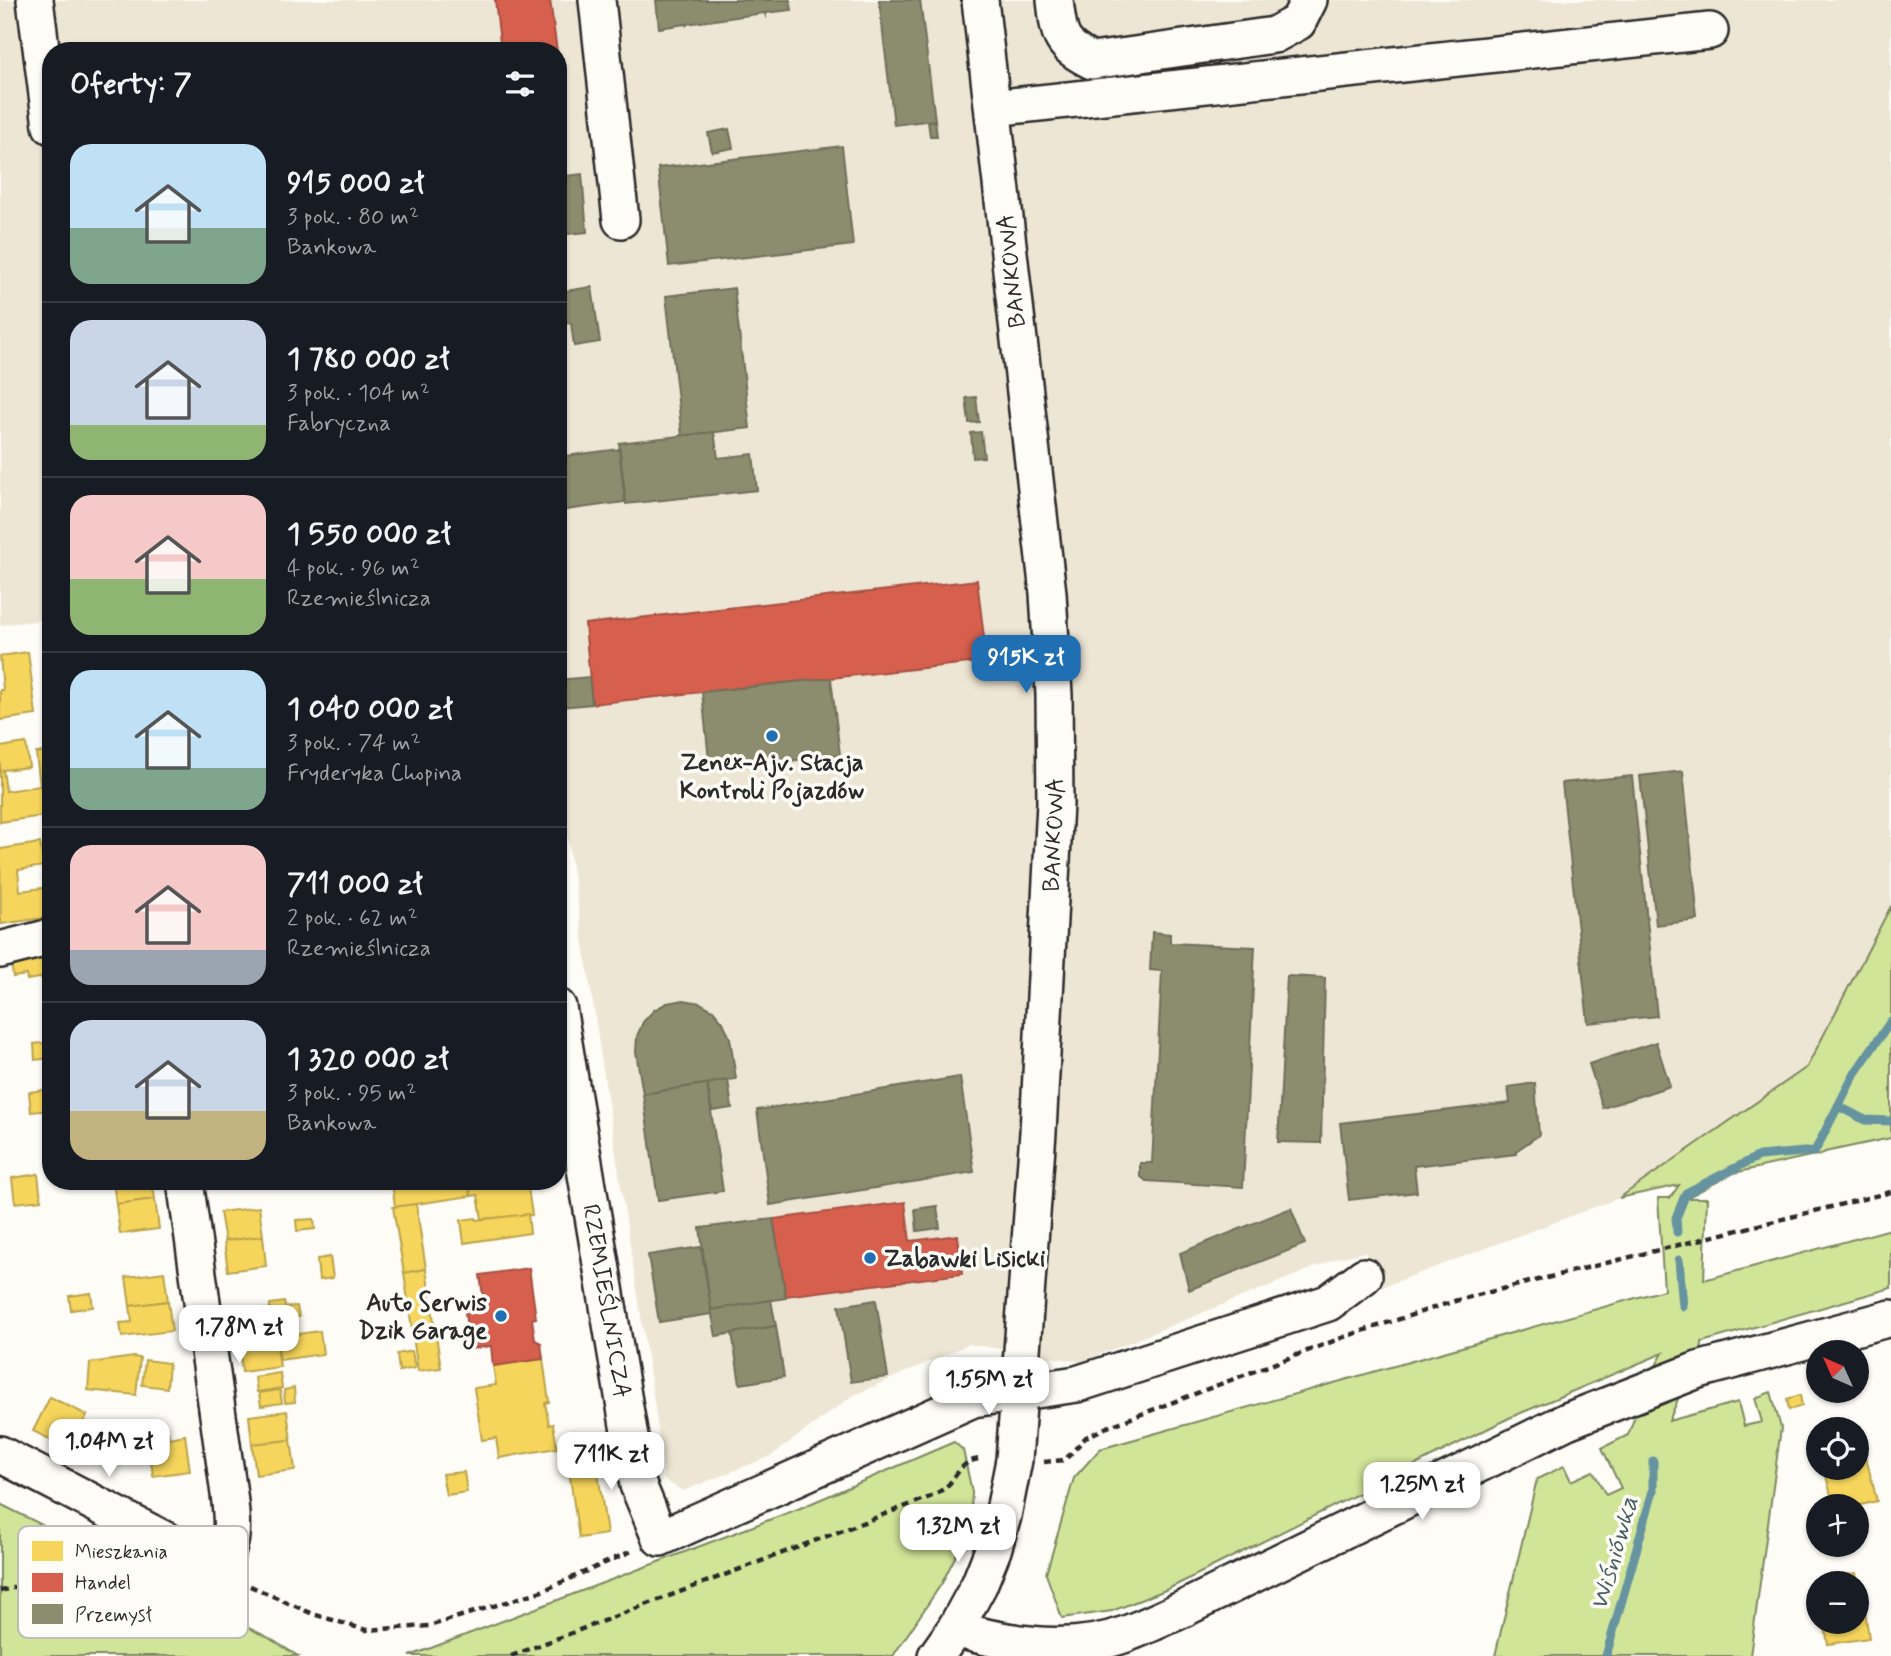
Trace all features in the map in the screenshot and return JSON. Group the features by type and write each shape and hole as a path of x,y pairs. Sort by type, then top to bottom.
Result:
{"street":[{"path":"35,0 42,55"},
{"path":"597,0 621,219"},
{"name":"BANKOWA","path":"946,1642 979,1585 993,1550 1014,1460 1038,1132 1053,844 1055,707 1048,593 980,0"},
{"path":"1055,0 1058,25 1068,48 1093,61 1274,35 1298,22 1309,0"},
{"path":"993,108 1710,31"},
{"path":"0,950 42,939"},
{"name":"RZEMIEŚLNICZA","path":"567,1061 638,1485 660,1538"},
{"path":"186,1190 231,1526"},
{"path":"660,1538 973,1399 1077,1384 1328,1303 1364,1276"},
{"path":"946,1642 988,1638 1024,1644 1087,1643 1125,1635 1567,1421 1698,1370 1891,1318"},
{"path":"0,1454 141,1526"}],"path":[{"path":"511,1656 930,1497 948,1485 959,1467 968,1462 979,1459 1060,1462 1086,1437 1105,1428 1344,1337 1458,1300 1891,1192"},
{"path":"248,1584 313,1614 366,1630 429,1626 530,1595 660,1538"},
{"path":"0,1591 18,1587"}],"shaded area":[{"path":"0,0 1891,0 1891,906 1807,1067 1627,1195 1372,1291 1366,1252 1338,1258 1081,1362 969,1344 852,1396 771,1456 683,1491 664,1480 567,835 567,42 42,42 42,620 0,625"}],"green space":[{"path":"1891,906 1891,1138 1734,1173 1686,1198 1707,1198 1704,1280 1891,1229 1891,1288 1702,1342 1701,1357 1680,1394 1669,1421 1738,1402 1744,1426 1762,1422 1755,1398 1771,1392 1781,1428 1750,1656 1495,1656 1537,1479 1564,1466 1571,1481 1593,1471 1606,1495 1621,1488 1602,1448 1628,1435 1648,1380 1663,1353 1509,1418 1168,1589 1112,1611 1062,1618 1046,1574 1074,1478 1100,1449 1664,1290 1658,1198 1670,1198 1679,1185 1619,1198 1807,1067"},
{"path":"954,1442 963,1450 972,1492 970,1527 942,1583 893,1656 410,1656 798,1509"},
{"path":"0,1504 44,1526 18,1526 18,1638 248,1638 248,1628 298,1656 0,1656"}],"building: Mieszkania":[{"path":"28,652 36,715 0,720 0,690 3,690 0,656"},
{"path":"26,743 29,767 3,770 6,791 40,786 36,753 42,752 42,816 0,822 0,747"},
{"path":"40,843 42,866 18,870 20,891 42,888 42,918 1,924 0,849"},
{"path":"42,955 42,978 27,980 26,975 13,977 11,960"},
{"path":"42,1043 42,1059 35,1060 34,1044"},
{"path":"42,1090 42,1111 31,1112 29,1092"},
{"path":"38,1174 41,1200 15,1203 12,1178"},
{"path":"114,1190 154,1190 155,1199 116,1204"},
{"path":"393,1190 470,1190 471,1196 395,1207"},
{"path":"470,1190 528,1190 532,1215 482,1219 478,1195 471,1196"},
{"path":"155,1199 159,1229 120,1234 116,1204"},
{"path":"416,1204 426,1269 404,1273 393,1207"},
{"path":"259,1207 263,1236 225,1241 220,1212"},
{"path":"528,1214 530,1233 464,1243 461,1220"},
{"path":"314,1219 315,1229 297,1231 296,1220"},
{"path":"263,1236 266,1266 228,1271 224,1241"},
{"path":"330,1257 333,1278 319,1280 317,1259"},
{"path":"426,1269 441,1368 418,1371 404,1273"},
{"path":"164,1272 168,1301 130,1306 126,1277"},
{"path":"91,1293 93,1307 71,1310 69,1296"},
{"path":"168,1301 172,1331 122,1337 120,1323 132,1322 130,1306"},
{"path":"284,1302 285,1307 297,1306 299,1317 291,1317 294,1335 239,1342 235,1313 270,1309 270,1304"},
{"path":"320,1331 323,1354 280,1360 276,1337"},
{"path":"276,1338 280,1367 242,1372 239,1342"},
{"path":"412,1351 415,1368 399,1371 397,1354"},
{"path":"140,1358 136,1395 88,1390 90,1363"},
{"path":"543,1359 549,1402 545,1403 549,1425 553,1424 557,1448 499,1458 496,1438 482,1440 474,1388 496,1385 493,1366"},
{"path":"145,1360 169,1363 167,1388 142,1385"},
{"path":"280,1373 282,1388 257,1392 255,1377"},
{"path":"294,1388 295,1402 285,1403 284,1390"},
{"path":"280,1390 282,1403 261,1406 259,1393"},
{"path":"1800,1395 1802,1406 1789,1410 1787,1399"},
{"path":"50,1397 87,1415 82,1425 90,1429 84,1444 74,1439 70,1449 33,1431"},
{"path":"287,1411 291,1440 252,1444 249,1416"},
{"path":"168,1431 169,1438 185,1435 190,1471 153,1476 148,1440 160,1439 159,1433"},
{"path":"291,1440 295,1470 256,1475 252,1444"},
{"path":"595,1452 607,1534 579,1538 567,1457"},
{"path":"1869,1470 1877,1501 1869,1503 1869,1494 1831,1494 1827,1480 1869,1480"},
{"path":"464,1472 467,1492 446,1495 442,1474"},
{"path":"1826,1634 1868,1634 1869,1638 1828,1644"}],"building: Handel":[{"path":"495,0 550,0 556,42 500,42"},
{"path":"977,580 987,661 592,704 585,624"},
{"name":"Zabawki Lisicki","path":"905,1202 910,1241 958,1235 962,1274 786,1296 773,1219"},
{"name":"Auto Serwis Dzik Garage","path":"529,1268 536,1318 532,1319 535,1340 541,1343 543,1359 493,1366 491,1346 470,1349 465,1313 485,1310 480,1275"}],"building: Przemysł":[{"path":"656,0 790,0 792,10 766,13 766,16 764,13 659,28"},
{"path":"879,0 920,0 935,120 894,125"},
{"path":"935,120 937,136 930,136 928,122"},
{"path":"729,129 733,148 712,152 708,133"},
{"path":"842,146 853,245 669,266 658,168"},
{"path":"582,174 587,232 567,234 567,176"},
{"path":"592,287 600,342 574,346 571,323 567,323 567,291"},
{"path":"734,288 750,428 682,436 666,296"},
{"path":"976,397 979,422 969,423 966,398"},
{"path":"714,432 718,458 753,454 757,490 626,504 619,443"},
{"path":"981,432 984,457 973,458 971,433"},
{"path":"619,449 625,502 567,510 567,456"},
{"path":"589,677 592,704 567,706 567,679"},
{"name":"Zenex-Ajv. Stacja Kontroli Pojazdów","path":"831,678 840,755 710,770 702,692"},
{"path":"1683,771 1698,920 1656,925 1640,776"},
{"path":"1632,776 1657,1016 1588,1023 1562,783"},
{"path":"1152,932 1170,934 1170,943 1255,947 1243,1187 1146,1181 1140,1176 1140,1163 1152,1163 1162,971 1150,970"},
{"path":"1287,976 1325,978 1321,1143 1278,1142"},
{"path":"684,1000 700,1003 713,1010 723,1022 730,1038 736,1079 643,1094 636,1052 637,1036 643,1022 654,1010 667,1003"},
{"path":"1656,1042 1670,1086 1603,1108 1589,1064"},
{"path":"960,1077 974,1172 770,1205 757,1110"},
{"path":"728,1080 732,1108 712,1111 707,1084"},
{"path":"1535,1083 1539,1135 1516,1151 1516,1154 1414,1166 1417,1192 1349,1200 1340,1123 1510,1103 1508,1087"},
{"path":"707,1084 723,1191 658,1200 643,1094"},
{"path":"937,1206 940,1228 917,1231 915,1209"},
{"path":"1291,1208 1305,1244 1189,1290 1180,1253"},
{"path":"773,1219 786,1298 711,1310 700,1228"},
{"path":"701,1247 712,1314 659,1322 648,1255"},
{"path":"771,1300 776,1326 716,1336 711,1310"},
{"path":"876,1300 888,1377 851,1382 839,1306"},
{"path":"776,1326 784,1377 740,1384 732,1333"}],"waterway":[{"name":"Wiśniówka","path":"1677,1232 1676,1218 1686,1193 1759,1156 1815,1151 1855,1073 1891,1021"},
{"path":"1838,1106 1865,1120 1891,1121"},
{"name":"Wiśniówka","path":"1679,1260 1683,1306"},
{"name":"Wiśniówka","path":"1606,1656 1653,1491 1653,1461"}],"place":[{"name":"Zenex-Ajv. Stacja Kontroli Pojazdów","path":"772,736"},
{"name":"Zabawki Lisicki","path":"870,1258"},
{"name":"Auto Serwis Dzik Garage","path":"501,1316"}]}
